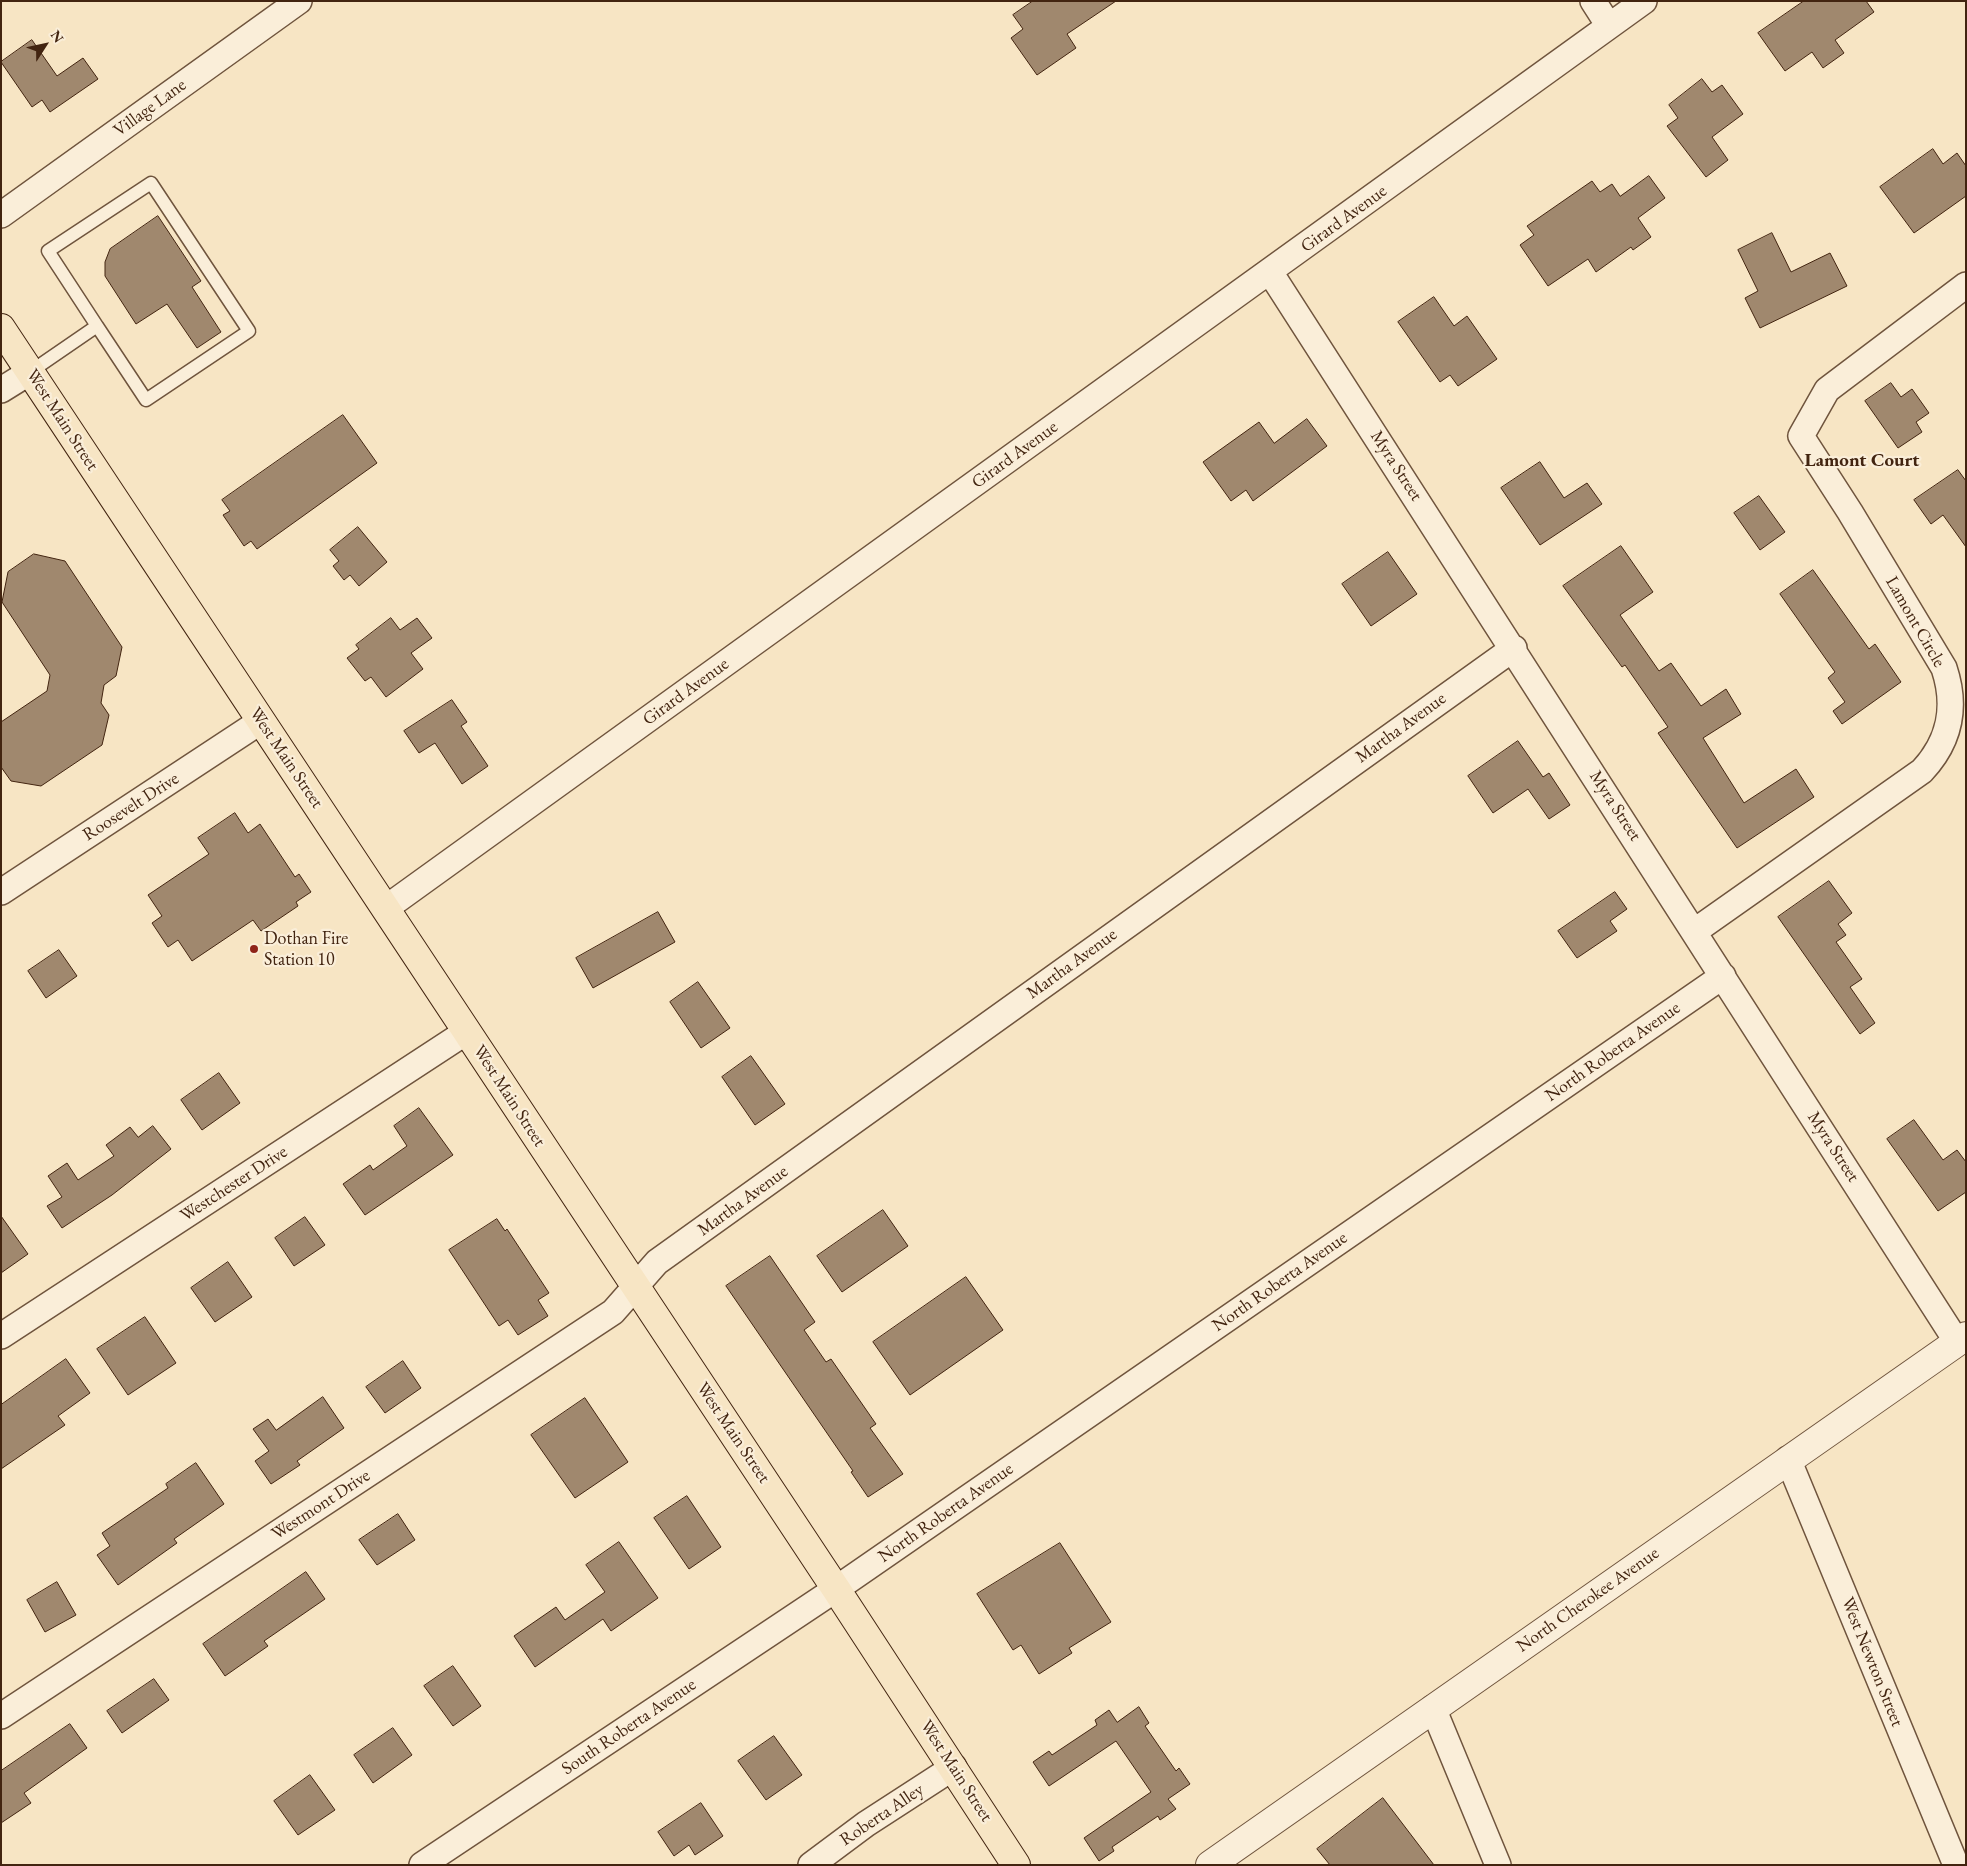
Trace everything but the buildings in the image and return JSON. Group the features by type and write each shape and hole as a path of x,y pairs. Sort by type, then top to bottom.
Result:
{"main road":[{"name":"West Main Street","path":"1,328 954,1767 1016,1865"}],"street":[{"name":"Village Lane","path":"1,215 299,1"},
{"path":"1592,1 1609,26"},
{"name":"Girard Avenue","path":"386,908 1644,1"},
{"name":"Myra Street","path":"1270,272 1514,648 1723,976 1962,1339"},
{"name":"Lamont Circle","path":"1694,931 1922,771 1940,749 1946,736 1951,708 1951,695 1944,668 1850,512 1801,436 1827,390 1966,285"},
{"path":"1,390 30,372"},
{"name":"Martha Avenue","path":"635,1287 657,1262 1514,648"},
{"name":"Roosevelt Drive","path":"1,892 261,721"},
{"name":"North Roberta Avenue","path":"836,1589 1723,976"},
{"name":"Westchester Drive","path":"1,1336 466,1032"},
{"name":"Westmont Drive","path":"1,1716 613,1312 635,1287"},
{"name":"North Cherokee Avenue","path":"1210,1865 1962,1339"},
{"name":"West Newton Street","path":"1788,1459 1956,1865"},
{"name":"South Roberta Avenue","path":"422,1865 836,1589"},
{"path":"1433,1708 1498,1865"},
{"name":"Roberta Alley","path":"811,1865 866,1824 954,1767"},
{"path":"1956,1865 1966,1858"}],"lane":[{"path":"151,183 249,331 146,400 97,326 48,251 151,183"},
{"path":"30,372 97,326"}],"place":[{"name":"Dothan Fire Station 10","path":"254,949"}],"district":[{"name":"Lamont Court","path":"1862,461"}]}
